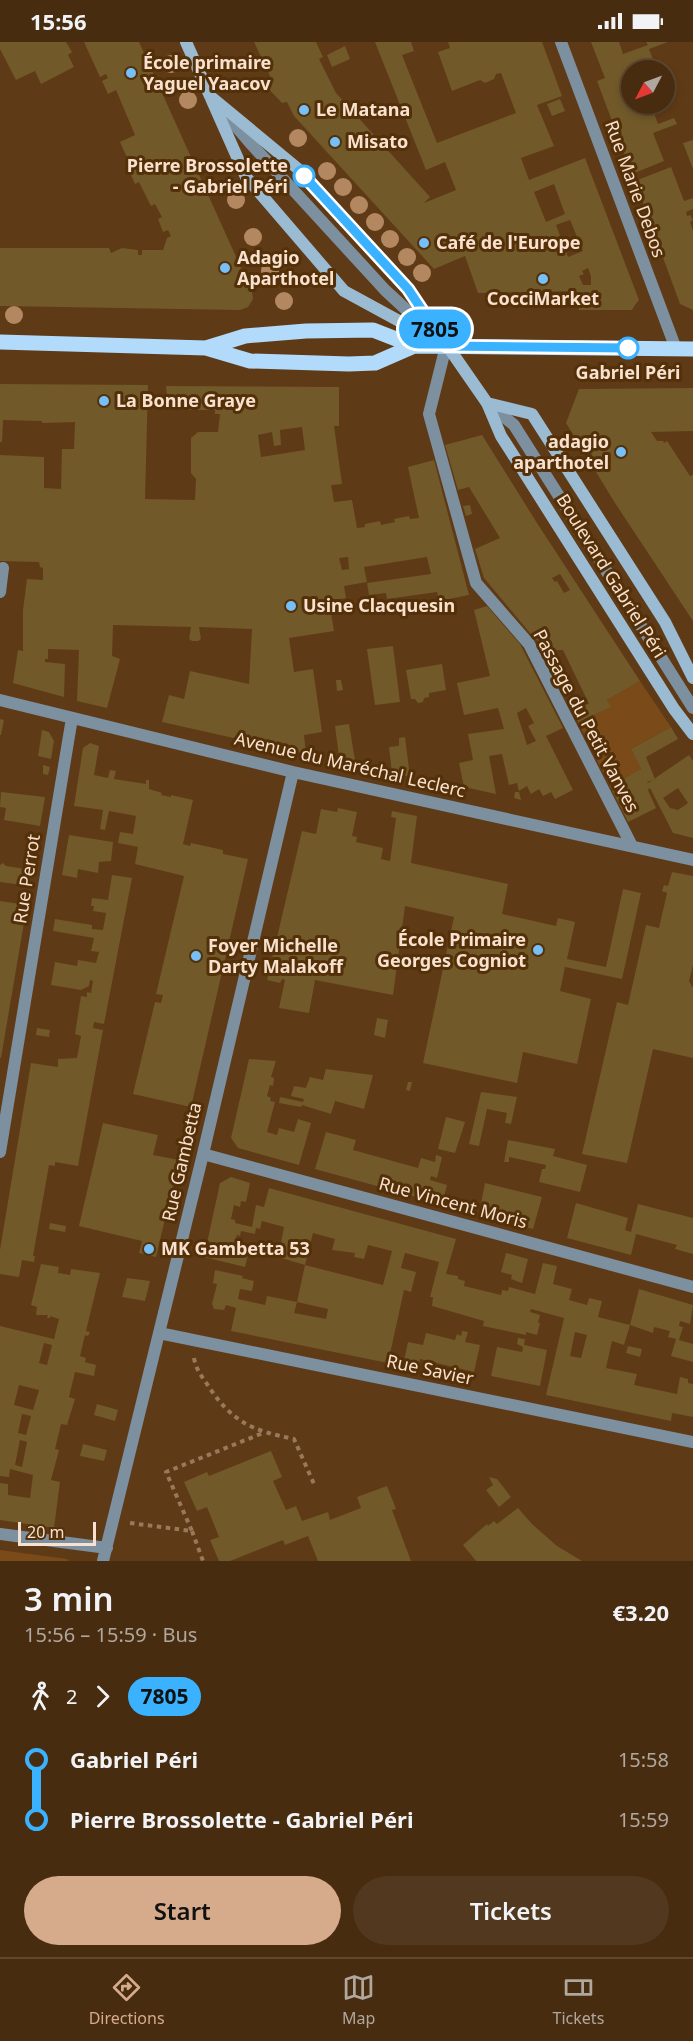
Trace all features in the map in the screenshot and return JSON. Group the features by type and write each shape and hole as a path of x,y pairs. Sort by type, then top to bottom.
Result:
{"main road":[{"path":"186,42 246,177 344,291 446,346"},
{"name":"Boulevard Gabriel Péri","path":"210,96 297,168 408,289 487,402 501,436 674,709 693,734"},
{"path":"206,348 246,336 306,331 373,330 414,345 693,349"},
{"path":"0,342 206,348 250,361 349,364 375,363 414,345"},
{"name":"Boulevard Gabriel Péri","path":"487,402 532,414 664,622 693,678"}],"street":[{"name":"Rue Marie Debos","path":"561,42 675,349"},
{"path":"210,96 258,153 385,290 446,346"},
{"name":"Passage du Petit Vanves","path":"446,346 429,414 476,583 529,644 632,846"},
{"name":"Boulevard Gabriel Péri","path":"487,402 514,425 693,708"},
{"path":"0,592 3,568"},
{"name":"Avenue du Maréchal Leclerc","path":"0,700 293,771 693,860"},
{"name":"Rue Perrot","path":"0,1152 72,718"},
{"name":"Rue Gambetta","path":"103,1561 203,1154 293,771"},
{"name":"Rue Vincent Moris","path":"203,1154 693,1287"},
{"name":"Rue Savier","path":"159,1333 693,1442"},
{"path":"0,1534 106,1548"}],"path":[{"path":"194,1354 195,1367 214,1395 236,1419 263,1433 294,1439 314,1484"},
{"path":"203,1561 166,1472 263,1433"},
{"path":"113,1521 192,1531"}],"shaded area":[{"path":"640,681 671,727 631,749 641,769 610,786 578,722 610,707 607,700"},
{"path":"0,1550 67,1559 69,1561 0,1561"}],"building":[{"path":"0,42 66,42 72,52 68,55 74,67 41,84 35,71 16,80 0,49"},
{"path":"84,42 139,42 252,292 253,299 248,307 240,310 0,306 0,248 109,248 111,253 122,248 138,250 138,255 142,255 142,250 163,250 167,238 171,236 168,230 163,232 158,219 162,217 155,204 151,206 139,182 135,184 126,164 129,162 120,142 135,135 116,90 108,94 102,81 108,78 106,74 100,77"},
{"path":"254,42 316,42 323,57 319,59 336,93 430,197 424,203 456,190 445,162 426,170 375,42 411,42 414,51 402,55 437,143 516,113 501,73 496,74 494,79 485,83 480,80 452,91 438,52 450,48 448,42 542,42 562,96 537,105 554,146 521,158 529,180 585,158 639,300 632,310 579,310 575,291 478,293 465,256 434,269 294,116 287,102 282,103 264,84 272,80","holes":["554,184 565,214 546,222 534,192","570,220 583,251 568,257 556,225","588,268 591,285 583,285 579,276 584,274 582,271"]},
{"path":"591,42 619,42 623,54 648,45 646,42 668,42 649,49 653,60 621,60 621,114 654,114 658,124 674,118 677,124 653,133 664,161 632,174 597,81 605,78"},
{"path":"345,46 350,59 332,67 327,55"},
{"path":"560,99 565,111 552,116 547,104"},
{"path":"693,140 693,169 683,143"},
{"path":"671,167 684,201 693,198 693,209 686,212 687,216 690,215 693,220 690,222 693,231 693,310 680,304 635,181"},
{"path":"0,384 148,385 145,499 195,500 196,479 191,473 191,438 198,432 218,432 220,414 215,414 215,410 168,410 166,386 339,387 339,426 334,426 342,484 331,485 334,502 352,500 357,528 380,521 381,525 395,522 394,519 409,516 410,519 419,518 408,467 434,460 469,595 439,601 437,592 387,599 386,593 369,595 367,583 431,574 427,557 364,567 367,582 344,586 346,598 329,601 334,631 289,638 294,672 313,669 322,732 304,735 306,754 162,722 169,695 184,699 190,671 249,684 252,629 199,627 201,639 192,641 189,639 191,627 113,625 112,656 120,659 107,708 77,701 79,650 48,649 48,659 45,659 45,662 65,664 64,697 13,683 18,650 23,651 23,610 27,579 43,580 43,568 40,567 39,562 0,561 0,455 44,457 44,488 61,489 62,449 74,449 75,422 42,423 42,421 3,420 2,442 0,442","holes":["302,427 305,450 261,457 258,435 272,432 274,446 281,445 280,430","348,557 349,569 342,570 339,558"]},
{"path":"693,388 693,431 651,432 657,441 664,443 667,441 690,476 693,475 693,621 615,503 566,423 579,389"},
{"path":"482,435 640,681 607,700 611,707 578,722 570,708 589,704 563,650 545,654 537,640 484,578 475,549 500,538 469,487 458,490 445,445","holes":["560,574 570,590 564,593 557,581 555,582 552,578"]},
{"path":"470,505 472,514 466,516 463,506"},
{"path":"487,606 520,644 563,728 546,736 573,790 555,799 551,792 543,796 539,789 531,794 527,786 519,791 517,783 509,785 502,754 489,756 496,794 464,787 459,763 473,760 468,734 504,729 498,708 464,715 457,683 490,676 474,610","holes":["526,708 534,723 528,726 536,741 527,745 517,713"]},
{"path":"393,646 400,702 375,705 367,649"},
{"path":"442,664 446,690 429,693 429,697 424,698 423,702 418,703 415,699 411,699 406,670"},
{"path":"336,680 341,680 343,690 337,691"},
{"path":"0,719 4,720 1,735 0,735"},
{"path":"349,724 356,766 340,764 335,726"},
{"path":"671,727 678,739 646,757 655,778 689,755 693,761 693,838 673,833 650,788 648,790 656,808 628,822 610,786 641,769 631,749","holes":["678,788 688,803 678,810 670,808 663,798"]},
{"path":"42,730 49,732 54,741 51,759 38,756"},
{"path":"405,737 410,777 392,773 389,747 399,746 399,738"},
{"name":"Foyer Michelle Darty Malakoff","path":"90,743 99,746 94,775 108,778 110,770 116,771 114,779 146,784 146,780 149,780 149,789 162,793 161,795 193,800 183,844 190,846 191,843 223,850 223,854 248,859 191,1107 133,1094 155,1002 161,1003 163,995 156,994 184,876 135,864 138,847 118,843 120,832 133,834 136,816 109,811 105,830 100,829 103,810 74,806 83,748"},
{"path":"43,765 50,767 48,775 43,774"},
{"path":"1,792 45,797 40,826 4,820 6,808 0,807"},
{"path":"515,792 519,792 521,800 514,798"},
{"path":"338,808 357,812 352,836 357,837 356,842 383,848 381,859 390,861 396,818 391,817 392,811 417,816 411,863 508,884 502,914 556,926 558,918 575,922 567,959 606,967 623,889 641,893 622,979 565,967 560,991 591,999 577,1064 523,1052 517,1083 423,1063 454,917 405,906 393,995 315,980 309,1013 279,1008 285,980 282,979 280,983 267,980 302,831 316,834 321,809 337,812"},
{"path":"69,835 113,842 111,861 99,862 98,873 78,869 77,878 62,875"},
{"path":"29,842 37,843 36,847 28,846"},
{"path":"3,863 6,866 32,870 30,886 0,882 0,865"},
{"path":"672,872 693,876 693,965 689,981 693,988 693,1058 653,1049 627,1163 582,1154 617,1002 628,1005 646,925 659,928 667,893 662,891 664,885 668,886"},
{"path":"112,875 132,878 104,1024 94,1022 93,1028 103,1030 78,1166 55,1162 55,1166 49,1165 33,1256 35,1256 34,1262 22,1260 19,1277 0,1274 0,1250 31,1063 58,1067 58,1059 77,1058 81,1036 75,1034 81,996 87,997 87,992 91,993 93,981 90,980 89,986 81,990 51,985 55,962 77,966 78,960 96,963 99,952 91,951 94,938 53,931 55,919 92,925 92,929 103,930 106,913 93,911 92,898 108,900"},
{"path":"0,901 27,905 1,1058 0,1058"},
{"path":"377,1018 388,1020 385,1038 374,1035"},
{"path":"37,1028 50,1030 49,1037 36,1035"},
{"path":"249,1059 276,1061 271,1077 274,1078 273,1086 270,1085 267,1096 271,1098 270,1101 275,1102 267,1132 277,1135 279,1128 294,1132 298,1119 311,1123 299,1165 238,1148 231,1138"},
{"path":"326,1069 373,1075 364,1109 335,1101 331,1114 302,1105 301,1107 279,1103 280,1097 303,1102 304,1099 291,1096 294,1086 306,1088 310,1077 323,1080"},
{"path":"408,1082 412,1082 410,1091 406,1090"},
{"path":"481,1092 517,1097 511,1124 505,1123 507,1113 487,1109 479,1146 469,1144"},
{"path":"446,1117 465,1122 455,1153 438,1149"},
{"path":"103,1123 158,1135 153,1155 179,1160 156,1257 139,1253 142,1241 79,1226"},
{"path":"326,1132 356,1140 353,1150 418,1168 421,1158 435,1162 436,1155 442,1157 437,1178 431,1176 430,1180 447,1185 442,1204 315,1169"},
{"path":"508,1140 555,1149 553,1156 587,1165 580,1192 539,1182 542,1169 545,1169 546,1165 509,1157 509,1162 504,1162"},
{"path":"231,1177 250,1183 246,1202 241,1201 240,1207 234,1205 231,1219 235,1220 235,1223 252,1227 256,1205 264,1207 269,1188 456,1239 446,1274 458,1276 458,1279 465,1281 464,1286 501,1295 502,1290 508,1291 509,1287 535,1294 543,1263 557,1266 553,1284 572,1289 569,1300 587,1305 589,1298 602,1301 598,1317 630,1325 624,1345 612,1341 606,1368 637,1374 634,1385 677,1394 680,1377 688,1379 688,1383 693,1384 693,1417 672,1413 671,1421 546,1395 564,1318 531,1309 530,1312 540,1315 538,1323 540,1323 537,1335 526,1332 526,1335 483,1326 484,1321 432,1306 433,1297 430,1297 439,1262 405,1253 401,1268 416,1272 411,1292 404,1290 388,1363 231,1331 236,1308 226,1305 224,1310 214,1309 212,1304 217,1284 213,1283 215,1270 243,1276 242,1278 254,1281 252,1291 240,1289 238,1299 265,1305 267,1296 297,1302 305,1265 278,1257 284,1227 262,1221 260,1229 256,1228 255,1234 241,1231 240,1236 237,1235 234,1247 249,1251 245,1267 204,1257 220,1183","holes":["313,1233 335,1239 332,1250 355,1253 354,1257 364,1259 368,1245 392,1251 383,1285 305,1265","297,1302 328,1309 326,1319 294,1313","575,1332 587,1335 581,1358 570,1356"]},
{"path":"485,1183 542,1197 533,1229 479,1214"},
{"path":"576,1203 628,1218 625,1230 631,1232 638,1204 693,1218 693,1254 675,1249 677,1245 636,1234 631,1255 567,1238"},
{"path":"50,1223 66,1226 65,1232 49,1229"},
{"path":"506,1253 528,1259 522,1283 511,1279 512,1275 501,1272"},
{"path":"41,1264 59,1267 58,1273 70,1275 71,1269 100,1273 86,1331 90,1332 88,1336 85,1335 80,1356 86,1358 85,1362 96,1365 94,1376 75,1372 69,1397 75,1399 67,1425 61,1424 55,1449 59,1450 51,1480 60,1482 54,1528 0,1520 0,1483 8,1484 8,1495 30,1498 33,1475 10,1469 9,1477 0,1476 0,1326 54,1339 59,1319 50,1316 47,1318 48,1315 36,1315 37,1307 31,1305","holes":["44,1343 52,1345 47,1365 39,1363","19,1385 39,1390 33,1410 14,1405","22,1414 31,1416 26,1435 18,1433","20,1440 27,1442 22,1467 15,1465"]},
{"path":"127,1278 150,1281 145,1301 122,1297"},
{"path":"639,1289 693,1305 690,1324 680,1321 679,1326 683,1327 679,1340 693,1344 693,1362 671,1356 676,1339 668,1337 670,1331 654,1327 653,1333 630,1325"},
{"path":"462,1331 468,1332 465,1342 480,1345 474,1372 420,1359 418,1369 403,1366 408,1342 423,1345 426,1333 455,1340 457,1334 461,1336"},
{"path":"518,1338 525,1339 524,1345 547,1350 540,1386 491,1376 497,1347 522,1352 523,1347 517,1344"},
{"path":"628,1346 642,1349 640,1357 626,1353"},
{"path":"97,1404 118,1410 115,1421 94,1415"},
{"path":"83,1444 107,1450 104,1461 80,1456"},
{"path":"271,1451 282,1477 273,1481 286,1510 296,1506 302,1521 328,1512 330,1520 361,1508 357,1497 387,1486 396,1509 392,1510 411,1561 318,1561 308,1536 285,1545 283,1540 230,1561 219,1561 210,1540 219,1537 207,1507 197,1511 184,1482 207,1472 209,1476"},
{"path":"489,1477 497,1479 511,1497 499,1507 486,1490 493,1485"},
{"path":"518,1508 557,1546 582,1561 476,1561 463,1545 487,1524 488,1526 494,1521 497,1524"}],"bus line":[{"name":"7805","path":"304,176 408,289 446,346 628,348"}],"place":[{"name":"École primaire Yaguel Yaacov","path":"131,73"},
{"name":"Le Matana","path":"304,110"},
{"name":"Misato","path":"335,142"},
{"name":"Pierre Brossolette - Gabriel Péri","path":"304,176"},
{"name":"Café de l'Europe","path":"424,243"},
{"name":"Adagio Aparthotel","path":"225,268"},
{"name":"CocciMarket","path":"543,279"},
{"name":"Gabriel Péri","path":"628,348"},
{"name":"La Bonne Graye","path":"104,401"},
{"name":"adagio aparthotel","path":"621,452"},
{"name":"Usine Clacquesin","path":"291,606"},
{"name":"École Primaire Georges Cogniot","path":"538,950"},
{"name":"Foyer Michelle Darty Malakoff","path":"196,956"},
{"name":"MK Gambetta 53","path":"149,1249"}]}
